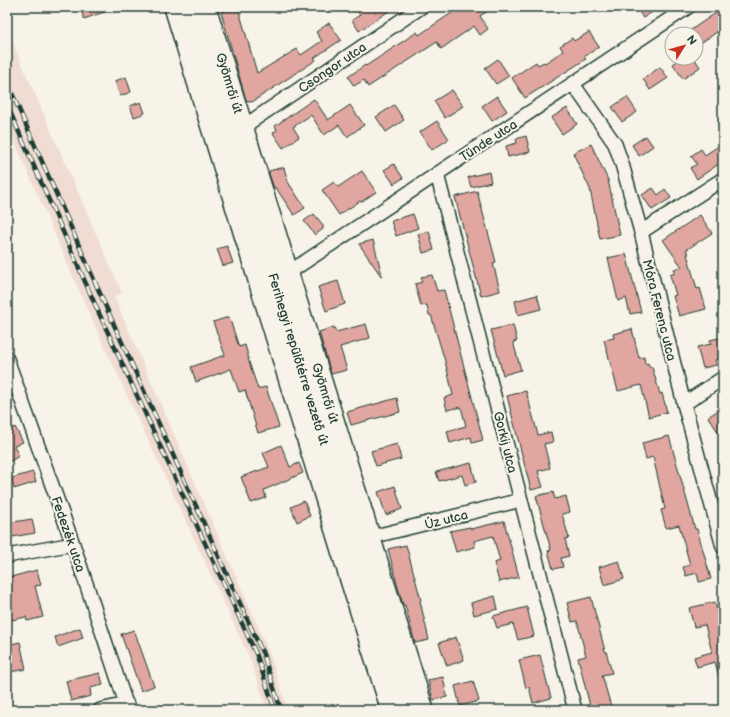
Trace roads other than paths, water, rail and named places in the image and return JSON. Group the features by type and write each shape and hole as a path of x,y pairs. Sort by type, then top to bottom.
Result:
{"main road":[{"name":"Ferihegyi repülőtérre vezető út","path":"190,7 407,710"}],"street":[{"path":"174,7 391,710"},
{"name":"Gyömrői út","path":"206,7 424,710"},
{"name":"Csongor utca","path":"243,127 422,7"},
{"name":"Tünde utca","path":"288,273 688,7"},
{"name":"Móra Ferenc utca","path":"573,84 615,144 622,164 723,548"},
{"name":"Gorkij utca","path":"437,174 575,710"},
{"path":"641,232 723,179"},
{"name":"Fedezék utca","path":"7,359 73,544 127,707"},
{"path":"684,404 723,378"},
{"name":"Úz utca","path":"371,537 521,500"},
{"path":"7,556 73,544"},
{"path":"100,710 127,707"}],"railway":[{"path":"7,82 106,307 263,654 281,710"},
{"path":"7,105 98,311 257,656 275,710"}]}
